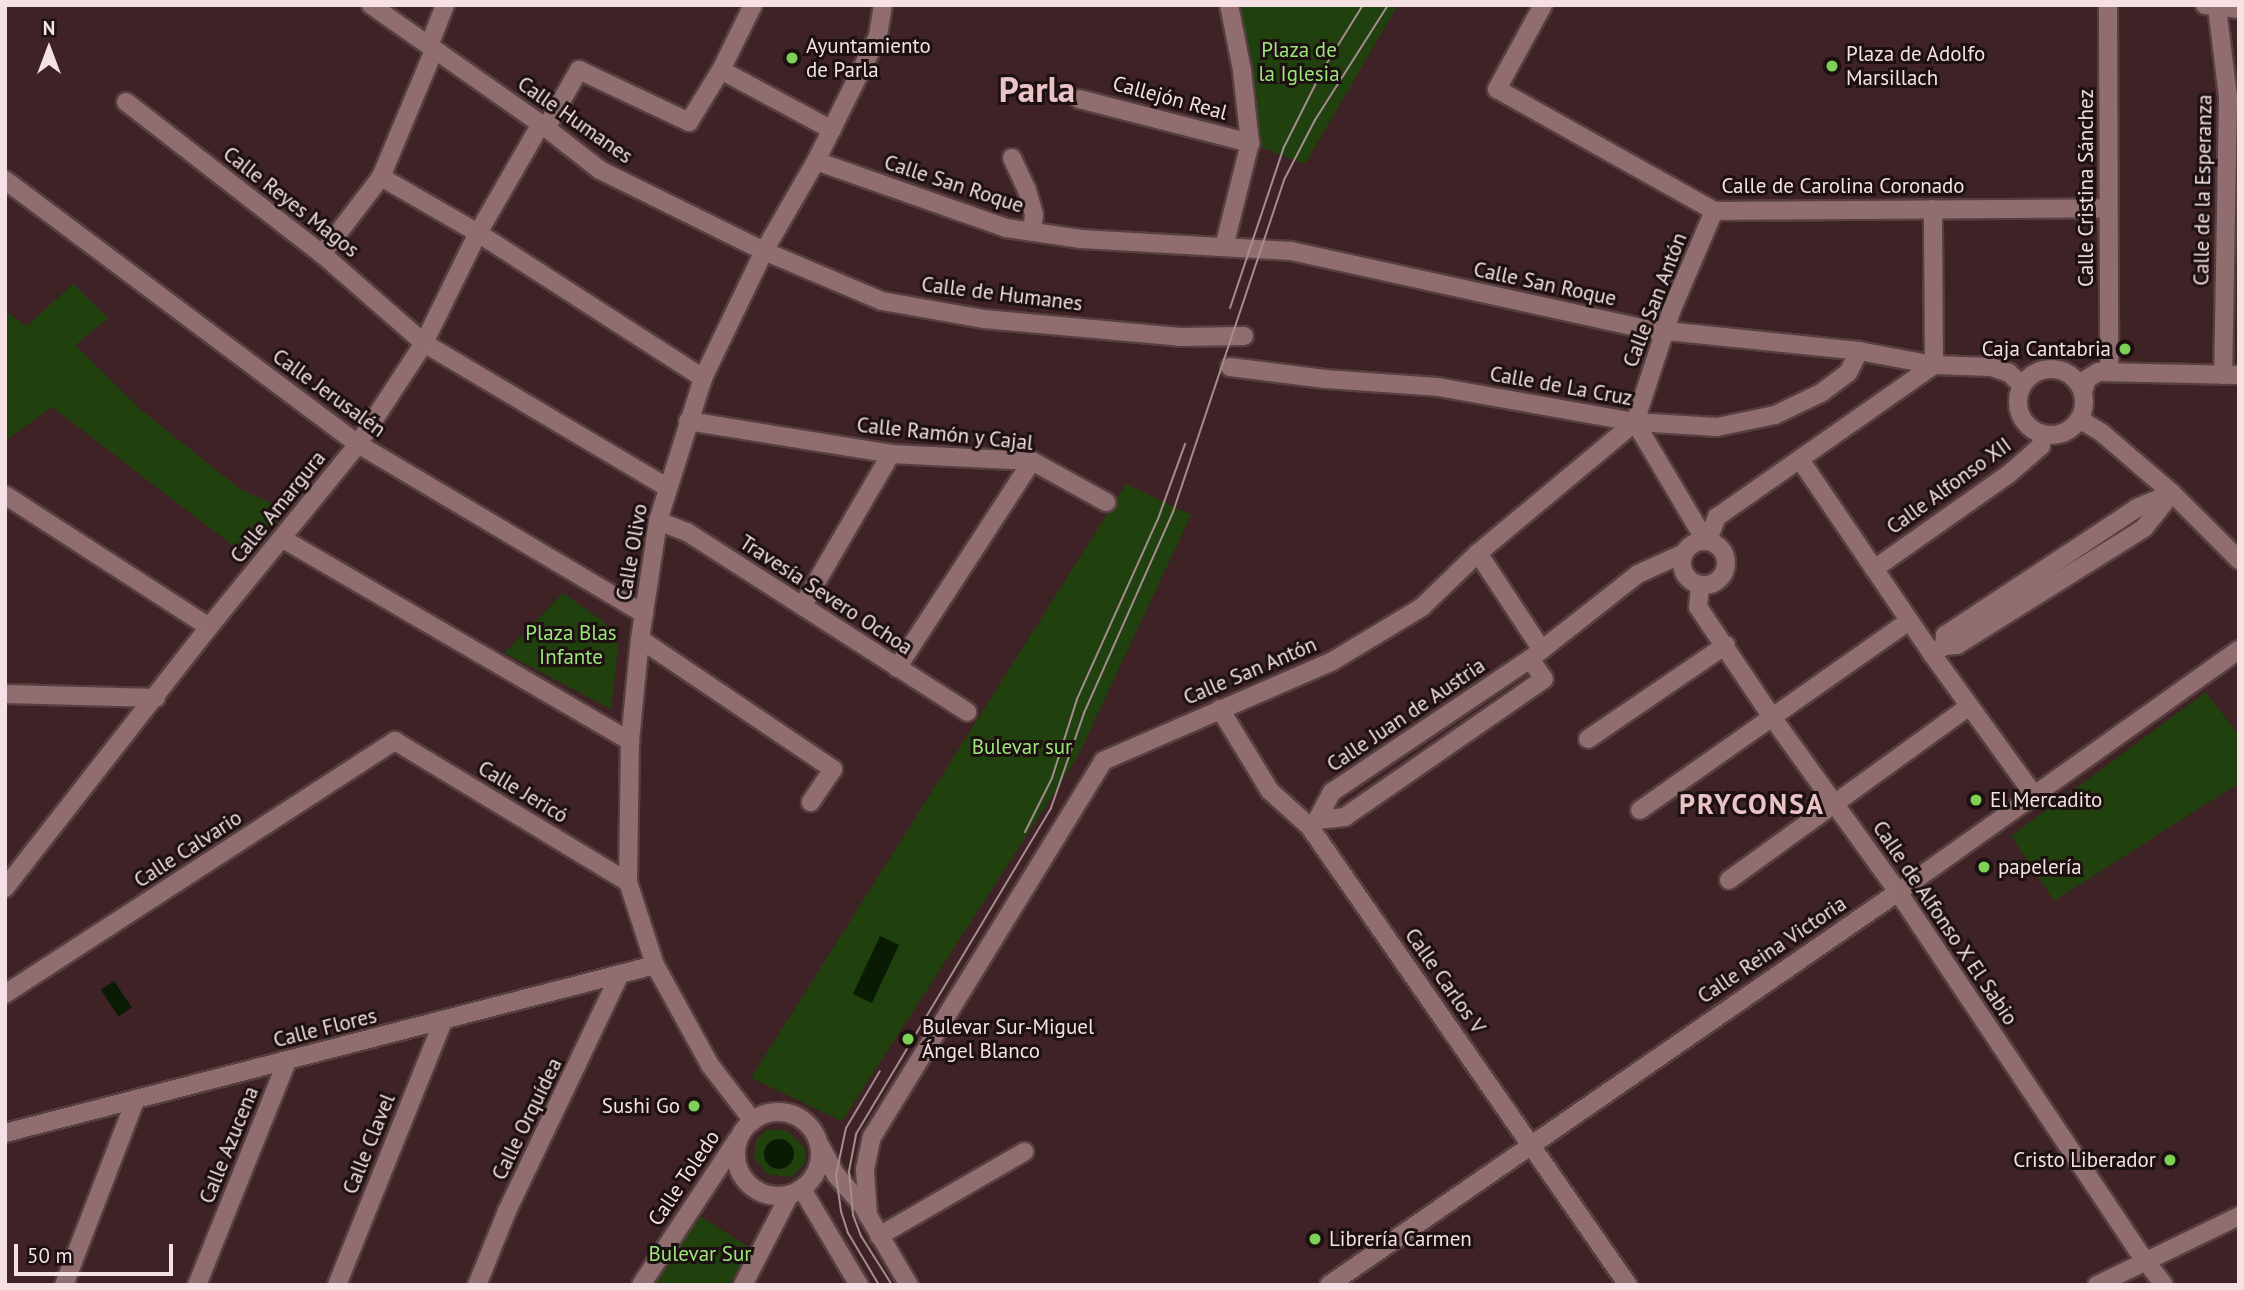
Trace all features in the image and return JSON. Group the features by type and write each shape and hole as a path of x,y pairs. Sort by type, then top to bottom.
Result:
{"street":[{"name":"Calle Humanes","path":"371,5 544,126 600,170 764,251"},
{"path":"321,254 381,177 432,48 445,5"},
{"path":"753,5 721,70 832,130"},
{"name":"Calle Olivo","path":"748,1126 710,1065 655,965 628,882 630,741 640,639 658,521 703,378 764,251 816,161 878,36 883,5"},
{"path":"1224,247 1250,143 1242,70 1229,5"},
{"name":"Calle de Carolina Coronado","path":"1543,5 1497,89 1714,211 2107,208"},
{"name":"Calle Cristina Sánchez","path":"2108,5 2109,371"},
{"path":"2212,6 2239,9"},
{"name":"Calle de la Esperanza","path":"2212,6 2228,97 2231,375"},
{"name":"Calle Amargura","path":"5,888 209,627 358,444 424,343 478,233 579,70 689,122 721,70"},
{"name":"Callejón Real","path":"1079,99 1250,143"},
{"name":"Calle Reyes Magos","path":"126,102 321,254 424,343"},
{"path":"1012,158 1034,215 1032,232"},
{"name":"Calle San Roque","path":"816,161 1006,228 1081,239 1273,249 1665,332 1858,351 1934,365 1991,367 2008,373 2022,385"},
{"path":"381,177 478,233 703,378"},
{"name":"Calle Jerusalén","path":"5,180 358,444 644,614"},
{"path":"1706,540 1717,517 1801,461 1934,365 1933,209"},
{"name":"Calle San Antón","path":"868,1216 865,1169 873,1137 1103,761 1331,662 1422,607 1478,553 1635,422 1665,332 1714,211"},
{"name":"Calle de Humanes","path":"764,251 882,301 984,319 1180,337 1244,336"},
{"path":"424,343 667,487"},
{"name":"Calle de La Cruz","path":"1230,367 1325,379 1437,387 1635,422 1717,427 1775,415 1821,393 1848,373 1858,351"},
{"path":"2060,370 2078,383 2083,393 2080,419 2063,433 2042,434 2023,420 2018,409 2022,385 2038,371 2060,370"},
{"path":"2083,393 2087,379 2098,372 2231,375"},
{"path":"2080,419 2102,433 2172,494 2239,560"},
{"name":"Calle Ramón y Cajal","path":"688,421 891,454 1032,461 1106,502"},
{"path":"1635,422 1706,540 1725,553 1726,569 1716,583 1700,585 1684,573 1684,553 1696,542 1706,540"},
{"name":"Calle Alfonso XII","path":"1874,569 2010,473 2041,446 2042,434"},
{"path":"803,605 891,454"},
{"path":"897,668 1032,461"},
{"path":"1801,461 1909,621 1938,650 1969,706 2034,795"},
{"path":"1938,650 1957,645 2144,528 2172,494"},
{"path":"5,495 209,627"},
{"name":"Travesía Severo Ochoa","path":"658,521 687,532 967,712"},
{"path":"282,539 630,741"},
{"path":"1313,823 1345,817 1544,679 1536,654 1478,553"},
{"name":"Calle Juan de Austria","path":"1313,823 1332,792 1536,654 1638,574 1684,553"},
{"name":"Calle de Alfonso X El Sabio","path":"1700,585 1698,607 1726,645 1772,718 1898,892 2136,1248 2148,1260 2164,1285"},
{"path":"1640,810 1909,621"},
{"path":"640,639 833,769 811,802"},
{"path":"1588,739 1726,645"},
{"name":"Calle Reina Victoria","path":"1329,1285 1898,892 2239,650"},
{"path":"5,694 156,698"},
{"path":"1729,880 1969,706"},
{"name":"Calle Carlos V","path":"1220,709 1270,791 1313,823 1628,1285"},
{"name":"Calle Jericó","path":"395,741 628,882"},
{"name":"Calle Calvario","path":"5,994 395,741"},
{"name":"Calle Flores","path":"5,1133 655,965"},
{"name":"Calle Orquídea","path":"477,1285 507,1211 620,974"},
{"name":"Calle Clavel","path":"337,1285 443,1021"},
{"name":"Calle Azucena","path":"197,1285 287,1061"},
{"path":"64,1285 135,1101"},
{"path":"796,1192 763,1193 745,1179 737,1159 737,1146 748,1126 779,1112 794,1115 813,1130 836,1175 868,1216 909,1285"},
{"name":"Calle Toledo","path":"640,1285 748,1126"},
{"path":"743,1285 796,1192 819,1165 819,1144"},
{"path":"879,1236 1024,1152"},
{"path":"796,1192 859,1285"},
{"path":"2097,1285 2239,1216"}],"green space":[{"name":"Plaza de la Iglesia","path":"1229,5 1398,5 1305,164 1250,143"},
{"path":"73,284 108,318 75,345 140,409 241,490 284,508 281,519 249,551 236,548 52,407 5,441 5,311 27,326"},
{"name":"Bulevar sur","path":"1126,484 1191,515 1078,756 842,1121 751,1078"},
{"name":"Plaza Blas Infante","path":"563,593 603,621 613,632 618,646 611,709 504,653"},
{"path":"2206,692 2239,736 2239,783 2054,901 2011,836"},
{"path":"766,1130 788,1131 805,1148 805,1163 792,1177 768,1175 754,1158 756,1140"},
{"name":"Bulevar Sur","path":"690,1210 760,1254 740,1285 643,1285"}],"shaded area":[{"path":"880,936 899,945 872,1003 853,994"},
{"path":"114,981 132,1008 119,1016 101,990"},
{"path":"779,1139 785,1140 793,1148 793,1160 785,1168 779,1169 773,1168 765,1160 764,1154 765,1148 773,1140"}],"tram line":[{"path":"1230,308 1284,147 1322,71 1363,5"},
{"path":"892,1285 861,1236 853,1215 849,1171 856,1134 1051,808 1084,713 1173,512 1285,178 1315,120 1388,5"},
{"path":"1025,832 1052,778 1077,699 1158,519 1185,444"},
{"path":"879,1285 848,1233 841,1211 836,1175 846,1128 880,1071"}],"place":[{"name":"Ayuntamiento de Parla","path":"792,58"},
{"name":"Plaza de Adolfo Marsillach","path":"1832,66"},
{"name":"Caja Cantabria","path":"2125,349"},
{"name":"El Mercadito","path":"1976,800"},
{"name":"papelería","path":"1984,867"},
{"name":"Bulevar Sur-Miguel Ángel Blanco","path":"908,1039"},
{"name":"Sushi Go","path":"694,1106"},
{"name":"Cristo Liberador","path":"2170,1160"},
{"name":"Librería Carmen","path":"1315,1239"}],"district":[{"name":"Parla","path":"1037,89"},
{"name":"PRYCONSA","path":"1752,804"}]}
